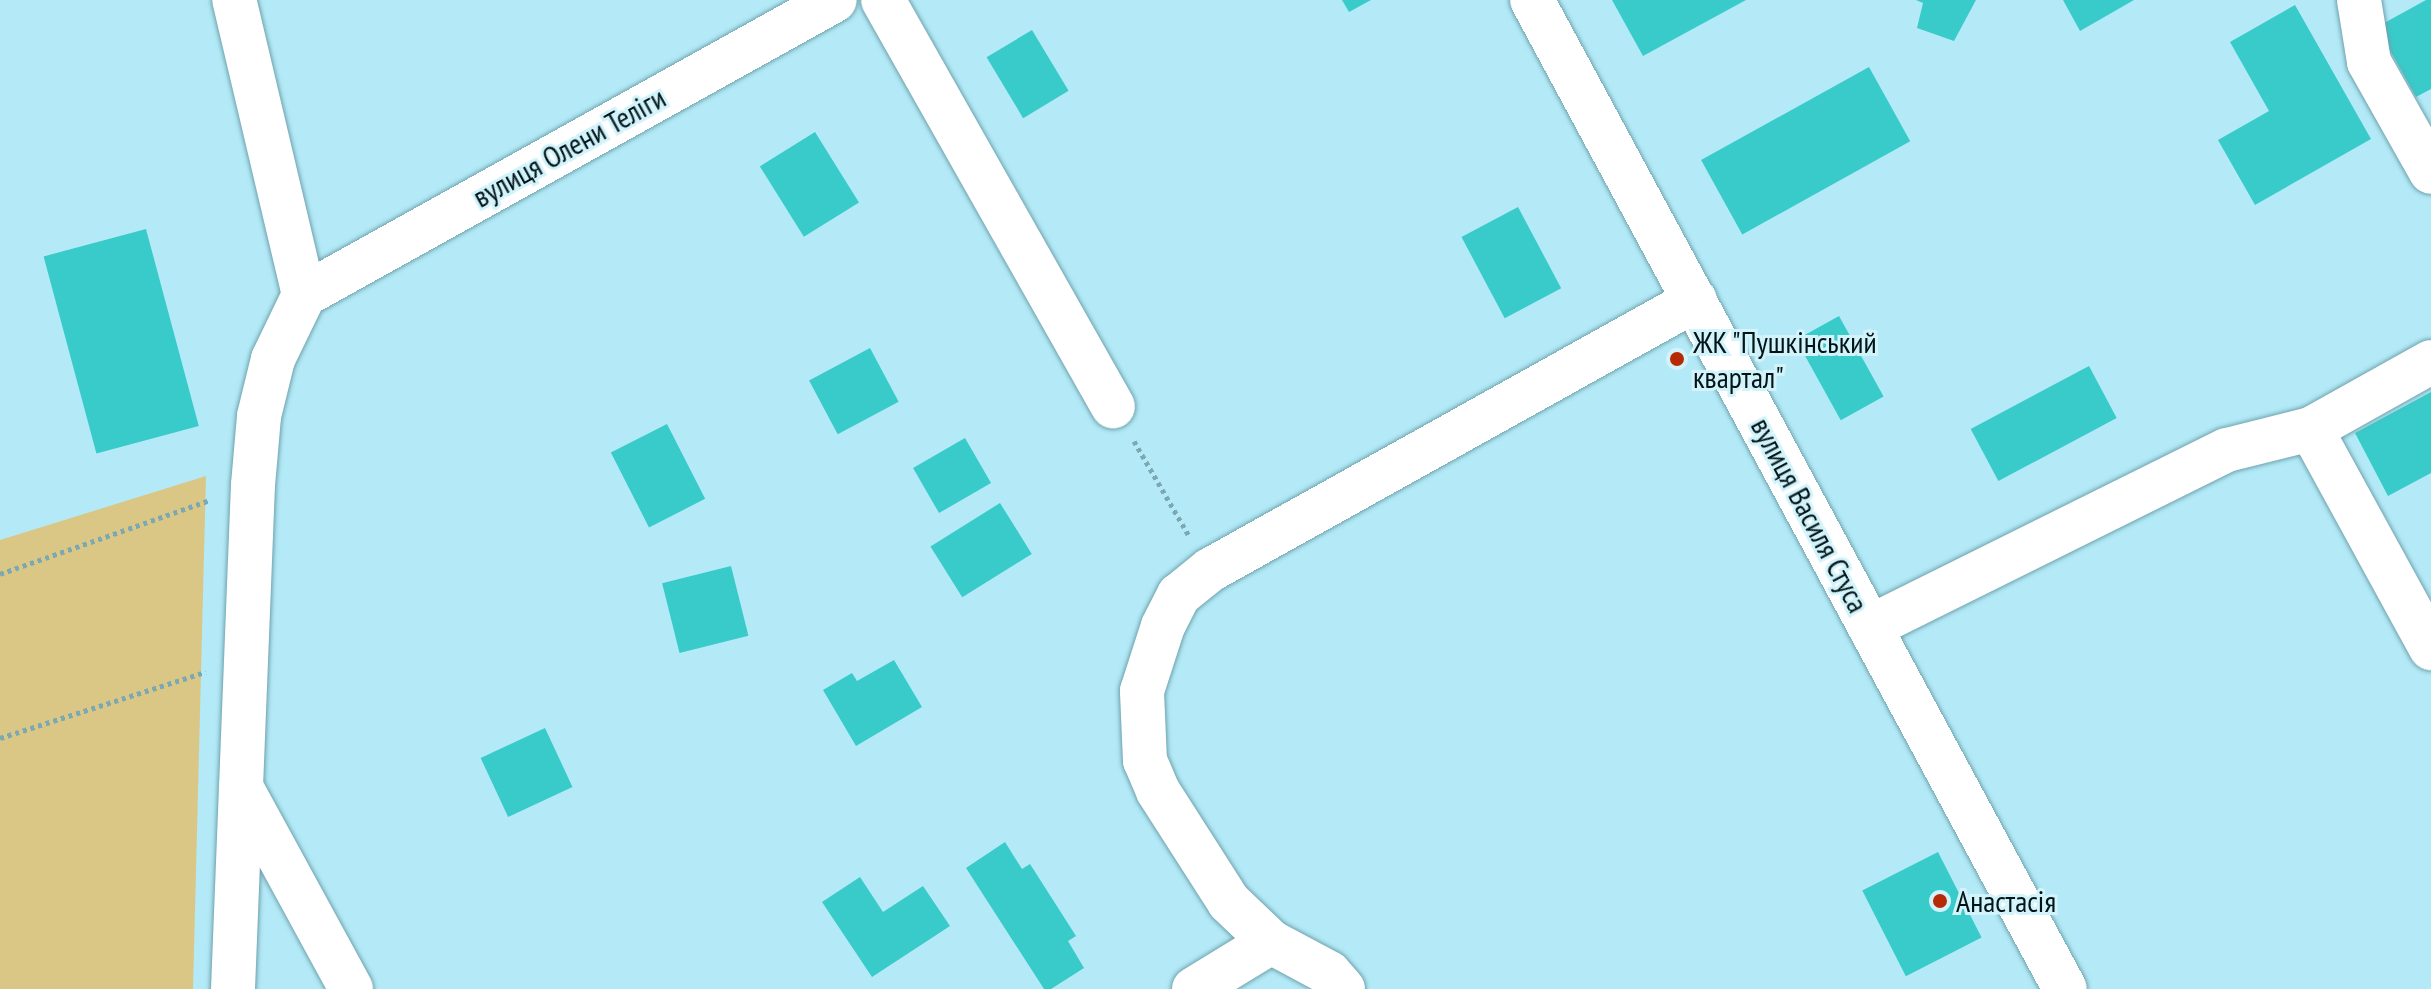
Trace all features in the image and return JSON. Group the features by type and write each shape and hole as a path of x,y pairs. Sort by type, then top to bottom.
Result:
{"street":[{"path":"233,989 239,785 259,416 273,359 304,295 234,0"},
{"name":"вулиця Олени Теліги","path":"304,295 835,0"},
{"path":"883,0 1113,406"},
{"name":"вулиця Василя Стуса","path":"1532,0 2065,989"},
{"path":"2359,0 2369,62 2431,172"},
{"path":"1343,989 1329,973 1271,942 1229,902 1158,791 1145,761 1142,691 1150,661 1179,595 1210,570 1695,300"},
{"path":"1870,627 2227,450 2311,429 2431,362"},
{"path":"2311,429 2431,648"},
{"path":"239,785 351,989"},
{"path":"1194,989 1271,942"}],"path":[{"path":"1113,406 1210,570"},
{"path":"0,574 253,485"},
{"path":"0,738 245,660"}],"shaded area":[{"path":"206,476 193,989 0,989 0,540"}],"building":[{"path":"1342,0 1371,0 1349,12"},
{"path":"1612,0 1746,0 1643,56"},
{"path":"1916,0 1976,0 1954,41 1917,28 1923,3"},
{"path":"2063,0 2134,0 2080,31"},
{"path":"2431,0 2431,89 2416,97 2377,27"},
{"path":"2295,5 2371,139 2255,205 2218,140 2269,111 2230,42"},
{"path":"1032,30 1069,91 1023,118 987,57"},
{"path":"1869,67 1910,141 1742,234 1701,160"},
{"path":"815,132 859,202 804,237 760,166"},
{"path":"1518,207 1561,288 1505,318 1461,237"},
{"path":"146,229 199,426 96,453 44,256"},
{"path":"1839,316 1884,396 1841,420 1796,340"},
{"path":"870,348 899,402 838,434 809,380"},
{"path":"2089,366 2117,418 1998,481 1971,429"},
{"path":"2431,392 2431,473 2388,496 2355,433"},
{"path":"667,424 705,499 649,527 611,453"},
{"path":"965,438 991,483 939,513 913,468"},
{"path":"1000,503 1032,554 962,597 930,546"},
{"path":"731,566 748,636 680,653 662,583"},
{"path":"894,660 922,707 856,746 823,690 852,673 857,681"},
{"path":"545,728 572,787 508,817 481,758"},
{"path":"1005,842 1022,869 1030,864 1076,936 1068,941 1084,968 1051,989 1044,989 966,868"},
{"path":"1938,852 1982,938 1906,976 1862,891"},
{"path":"860,877 883,912 923,886 950,926 872,977 822,902"}],"place":[{"name":"ЖК \"Пушкінський квартал\"","path":"1677,359"},
{"name":"Анастасія","path":"1940,901"}]}
